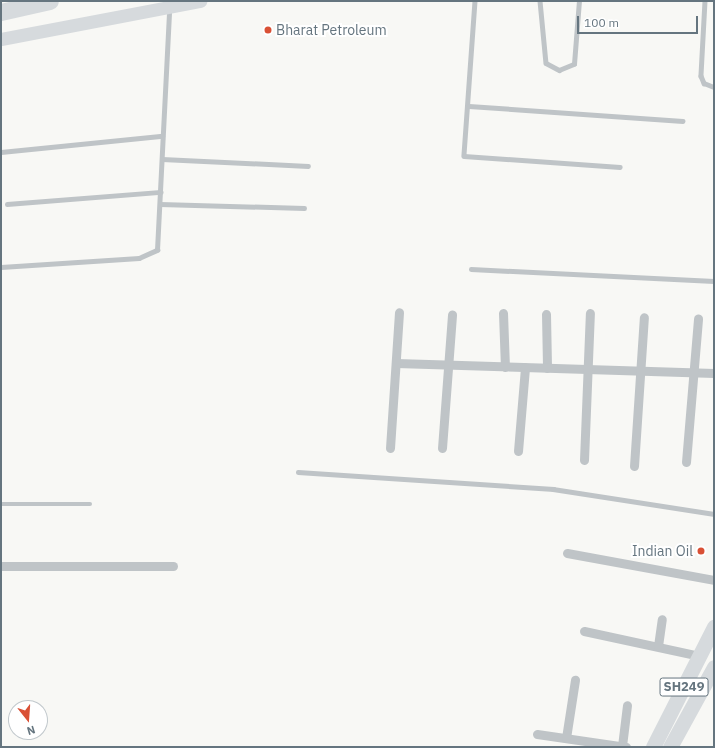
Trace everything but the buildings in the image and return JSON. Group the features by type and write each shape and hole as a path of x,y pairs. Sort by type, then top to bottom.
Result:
{"highway":[{"path":"1,12 50,1"}],"main road":[{"name":"SH249","path":"653,747 714,627"},
{"path":"670,747 714,666"}],"street":[{"path":"1,39 169,5 200,1"},
{"path":"390,448 399,312"},
{"path":"584,460 590,312"},
{"path":"503,313 504,367"},
{"path":"442,448 452,314"},
{"path":"546,314 547,368"},
{"path":"634,466 644,317"},
{"path":"686,462 698,318"},
{"path":"396,363 714,373"},
{"path":"518,451 525,368"},
{"path":"567,553 714,580"},
{"path":"1,566 173,566"},
{"path":"658,646 662,619"},
{"path":"584,631 700,656"},
{"path":"566,738 575,680"},
{"path":"537,734 624,746 627,705"}],"lane":[{"path":"475,1 469,106 464,156 620,167"},
{"path":"540,1 546,63 559,70 574,64 577,54 579,1"},
{"path":"705,1 701,76 704,84 714,87"},
{"path":"1,267 154,254 158,244 169,5"},
{"path":"469,106 682,121"},
{"path":"1,152 162,136"},
{"path":"162,159 308,166"},
{"path":"6,204 161,192"},
{"path":"160,204 304,208"},
{"path":"471,269 714,281"},
{"path":"298,472 553,489 714,514"},
{"path":"1,504 90,504"}],"place":[{"name":"Bharat Petroleum","path":"268,30"},
{"name":"Indian Oil","path":"701,551"}]}
